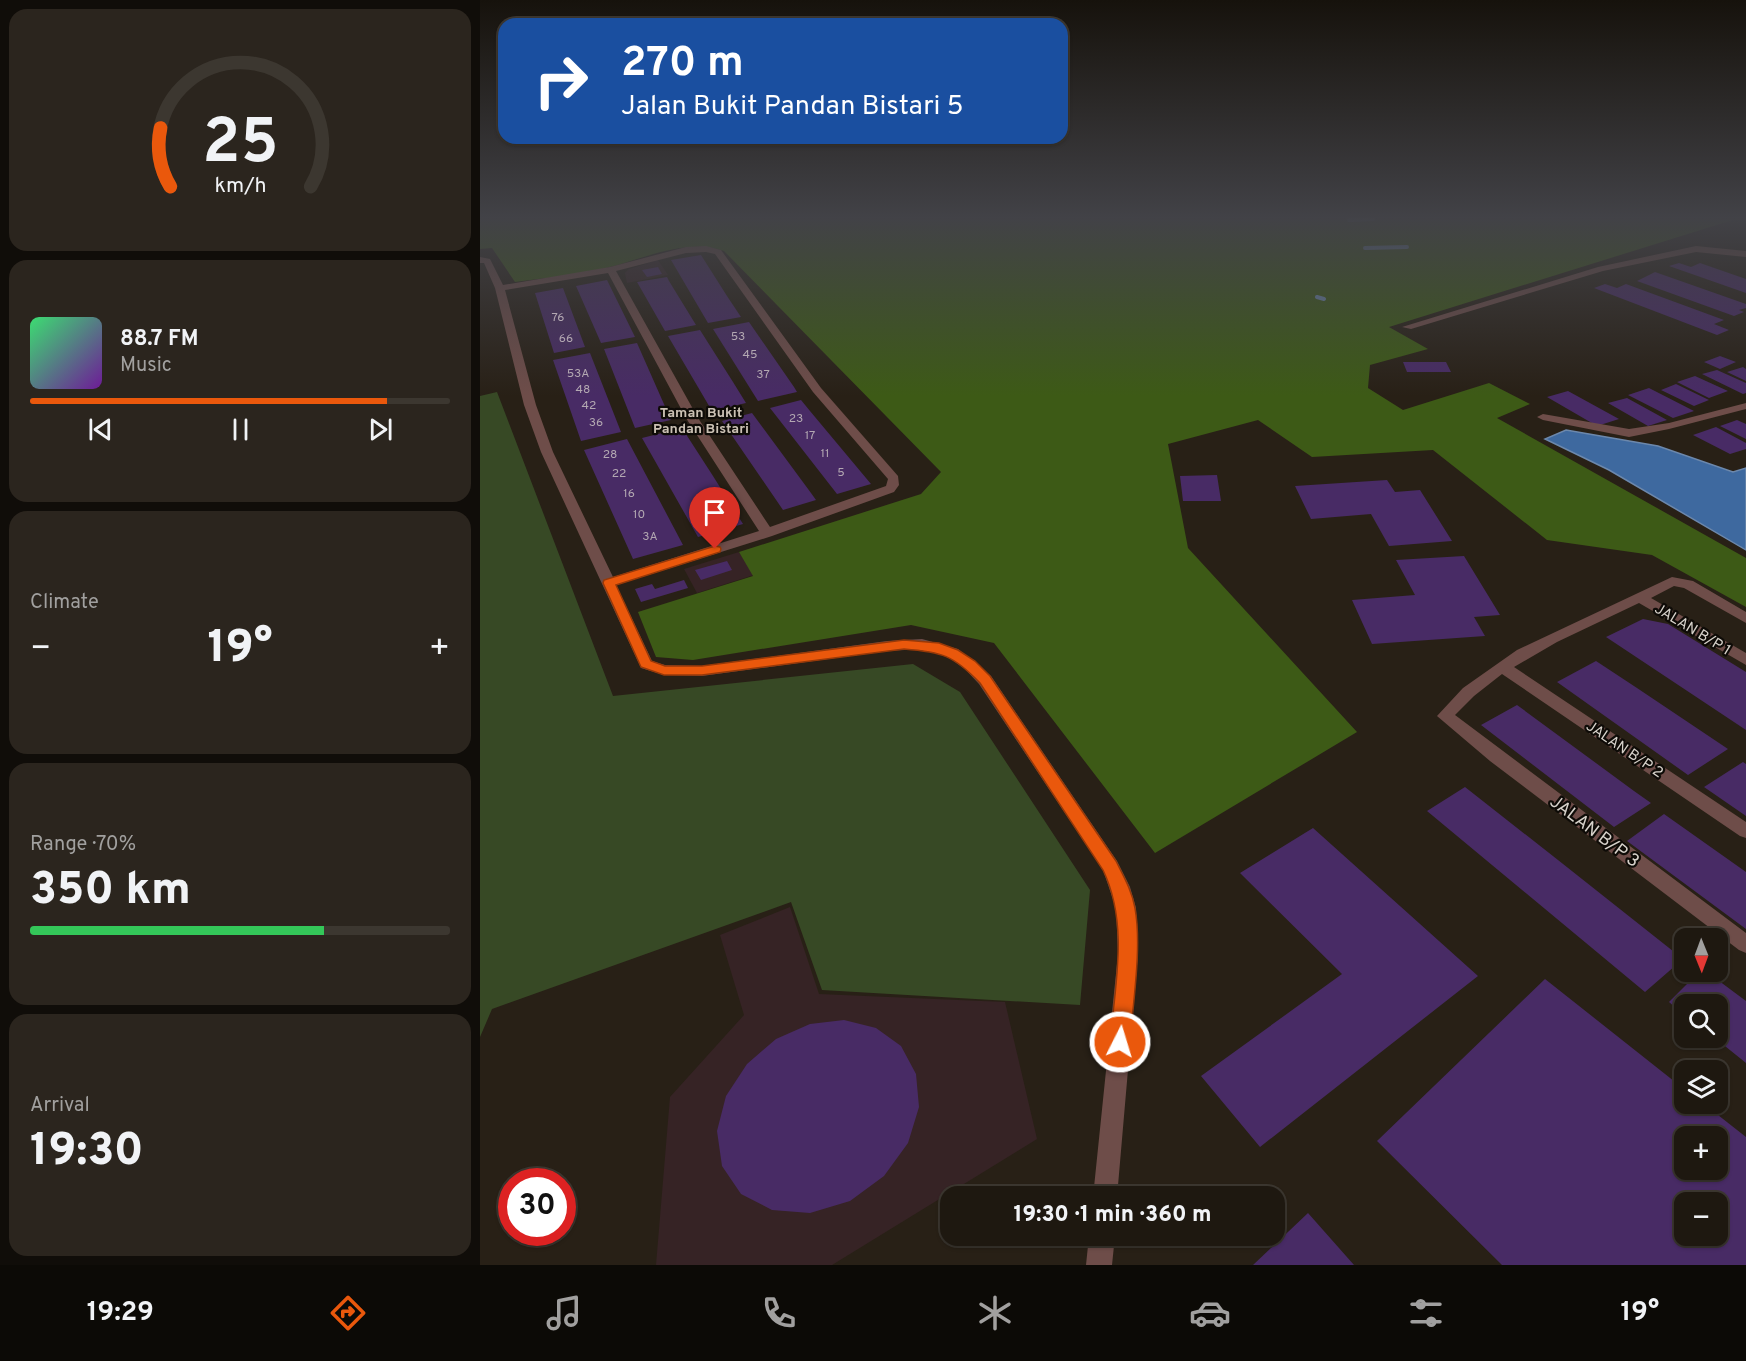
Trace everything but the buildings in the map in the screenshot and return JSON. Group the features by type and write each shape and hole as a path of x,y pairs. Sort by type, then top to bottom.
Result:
{"street":[{"path":"495,278 500,288 530,405 540,433 641,658 646,664 654,668 676,671 702,670 887,646 922,644 953,653 985,680 1110,866 1120,887 1126,908 1128,954 1106,1186"},
{"path":"500,288 561,278"},
{"path":"615,278 692,418 767,533"},
{"path":"609,583 767,533 890,489 894,478 817,390 739,278"},
{"path":"1407,327 1571,278"},
{"path":"1543,417 1629,433 1669,426 1746,406"},
{"path":"1504,668 1527,651 1560,633 1641,598 1672,580 1688,584 1746,618"},
{"name":"JALAN B/P 1","path":"1641,598 1746,660"},
{"name":"JALAN B/P 3","path":"1504,668 1462,696 1445,716 1496,757 1746,944"},
{"name":"JALAN B/P 2","path":"1504,668 1746,831"},
{"path":"1099,1265 1100,1246"}],"shaded area":[{"path":"626,278 652,278 627,283"},
{"path":"739,552 754,575 697,593 684,569"},
{"path":"790,907 819,994 1005,1002 1037,1139 961,1186 940,1186 940,1199 832,1265 656,1265 670,1097 744,1015 720,935"}],"green space":[{"path":"512,278 545,278 515,282"},
{"path":"751,278 1546,278 1389,327 1428,349 1370,365 1368,388 1403,410 1489,383 1530,404 1497,418 1746,558 1746,607 1652,555 1547,540 1433,450 1312,457 1258,420 1168,444 1188,548 1357,732 1155,853 994,643 911,625 693,660 656,657 638,612 753,576 739,552 921,494 941,472"},
{"path":"497,392 613,696 913,664 960,692 1090,890 1080,1005 822,990 791,902 492,1009 480,1037 480,396"}],"water":[{"path":"1566,430 1658,446 1733,472 1746,468 1746,550 1609,470 1545,439"}],"waterway":[{"path":"1317,297 1324,299"}],"district":[{"name":"Taman Bukit Pandan Bistari","path":"701,420"}],"route":[{"path":"715,549 609,583 641,658 654,668 688,671 904,644 922,644 953,653 970,665 985,680 1110,866 1120,887 1126,908 1128,954 1120,1042"}]}
